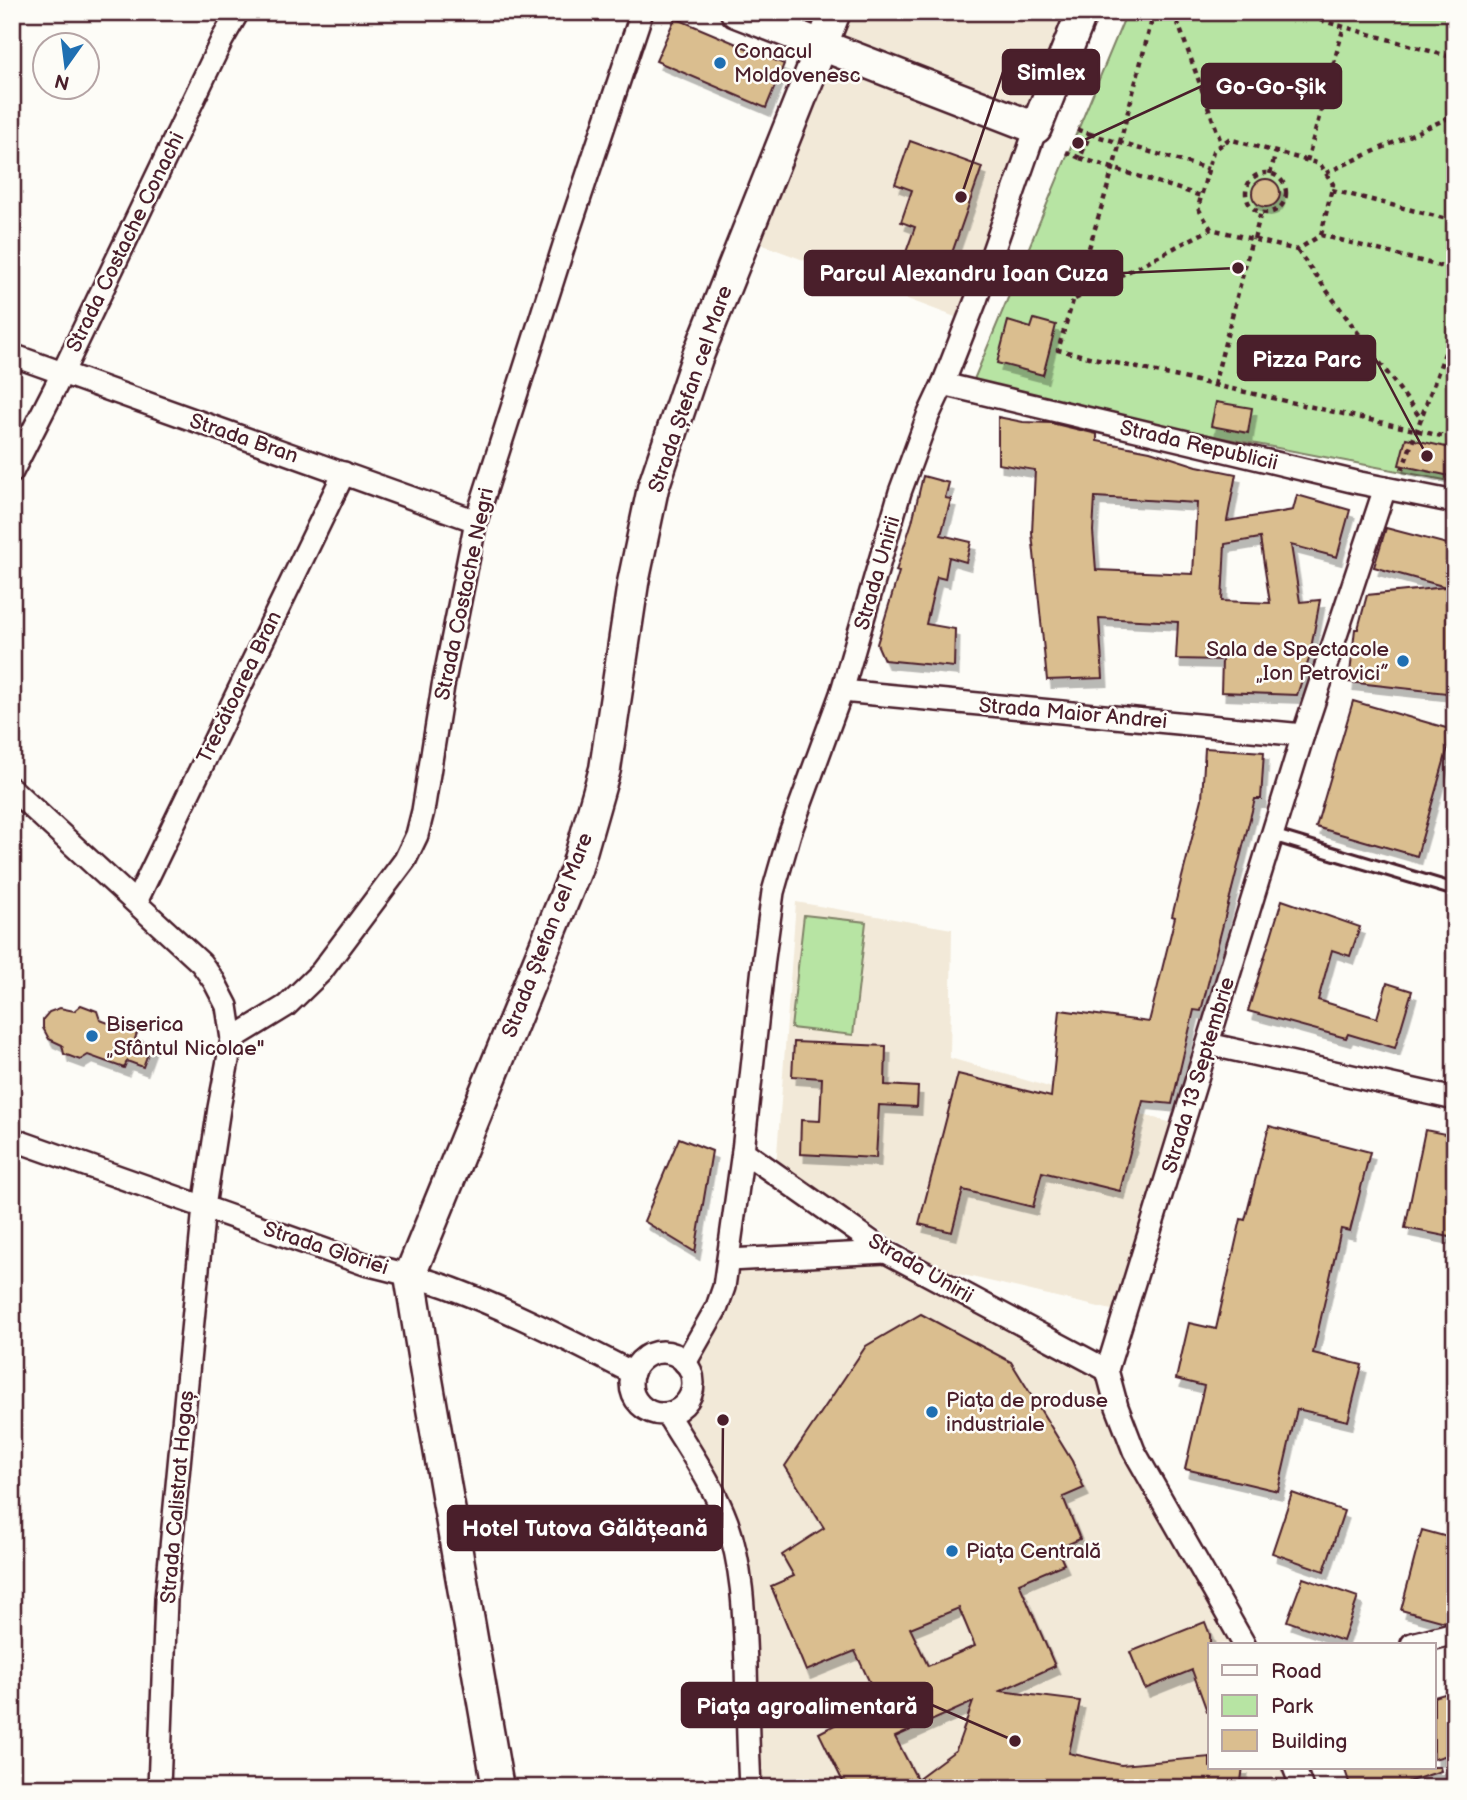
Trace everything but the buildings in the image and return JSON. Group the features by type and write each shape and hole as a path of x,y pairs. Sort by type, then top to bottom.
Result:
{"street":[{"name":"Strada Costache Conachi","path":"12,472 237,12"},
{"name":"Strada Costache Negri","path":"232,1039 286,1006 321,972 405,860 417,835 443,685 476,521 642,12"},
{"path":"736,12 1035,128"},
{"name":"Strada Ștefan cel Mare","path":"410,1275 576,870 605,769 633,583 653,488 697,358 835,12"},
{"name":"Strada Unirii","path":"685,1363 717,1307 724,1287 743,1152 773,892 790,832 842,691 901,492 928,416 943,384 1035,128 1082,12"},
{"name":"Strada Bran","path":"12,355 476,521"},
{"name":"Strada Republicii","path":"943,384 1455,502"},
{"name":"Trecătoarea Bran","path":"136,902 344,473"},
{"name":"Strada 13 Septembrie","path":"1107,1370 1303,735 1385,488"},
{"name":"Strada Maior Andrei","path":"842,691 1303,735"},
{"path":"12,789 201,963 214,981 226,1006 232,1039"},
{"name":"Strada Calistrat Hogaș","path":"159,1788 166,1599 204,1207 232,1039"},
{"path":"1208,1044 1455,1099"},
{"name":"Strada Gloriei","path":"12,1139 365,1264 450,1288 486,1302 633,1373"},
{"name":"Strada Unirii","path":"743,1152 886,1252 1107,1370"},
{"path":"729,1260 886,1252"},
{"path":"410,1275 498,1788"},
{"path":"667,1353 677,1356 685,1363 690,1371 692,1389 684,1405 667,1414 656,1414 638,1403 631,1384 638,1364 646,1357 667,1353"},
{"path":"1107,1370 1116,1406 1134,1451 1243,1643"},
{"path":"667,1414 715,1494 735,1547 744,1624 751,1786"},
{"path":"1416,1643 1455,1633"},
{"path":"1295,1769 1302,1788"}],"lane":[{"path":"1272,835 1455,890"}],"path":[{"path":"1154,12 1121,142 1058,350 1455,439"},
{"path":"1174,12 1222,145"},
{"path":"1291,12 1455,58"},
{"path":"1307,160 1344,26"},
{"path":"1326,173 1455,115"},
{"path":"1075,129 1208,169"},
{"path":"1080,158 1090,134"},
{"path":"1211,229 1198,208 1213,151 1229,139 1320,164 1334,184 1321,235 1297,250"},
{"path":"1066,152 1201,196"},
{"path":"1270,174 1276,152"},
{"path":"1270,174 1284,186 1285,199 1277,210 1261,212 1248,204 1247,185 1256,176 1270,174"},
{"path":"1332,190 1455,221"},
{"path":"1214,385 1261,212"},
{"path":"1074,299 1211,229 1297,250 1422,420"},
{"path":"1321,235 1455,270"},
{"path":"1385,488 1401,472 1455,326"}],"shaded area":[{"path":"848,12 1081,12 958,318 753,241"},
{"path":"796,902 952,929 950,1058 1175,1124 1120,1312 946,1271 776,1167"},
{"name":"Piața Centrală","path":"886,1252 1107,1370 1117,1407 1243,1643 1208,1643 1208,1769 1295,1769 1302,1788 750,1788 741,1581 676,1411 689,1398 693,1380 690,1371 729,1260"}],"green space":[{"path":"1127,12 1455,12 1455,482 970,389"},
{"path":"804,915 866,922 853,1035 791,1028"}],"place":[{"name":"Conacul Moldovenesc","path":"720,63"},
{"name":"Go-Go-Șik","path":"1078,143"},
{"name":"Simlex","path":"961,197"},
{"name":"Parcul Alexandru Ioan Cuza","path":"1238,268"},
{"name":"Pizza Parc","path":"1427,456"},
{"name":"Sala de Spectacole „Ion Petrovici”","path":"1403,661"},
{"name":"Biserica „Sfântul Nicolae\"","path":"92,1036"},
{"name":"Piața de produse industriale","path":"932,1412"},
{"name":"Hotel Tutova Gălățeană","path":"723,1420"},
{"name":"Piața Centrală","path":"952,1551"},
{"name":"Piața agroalimentară","path":"1015,1741"}]}
